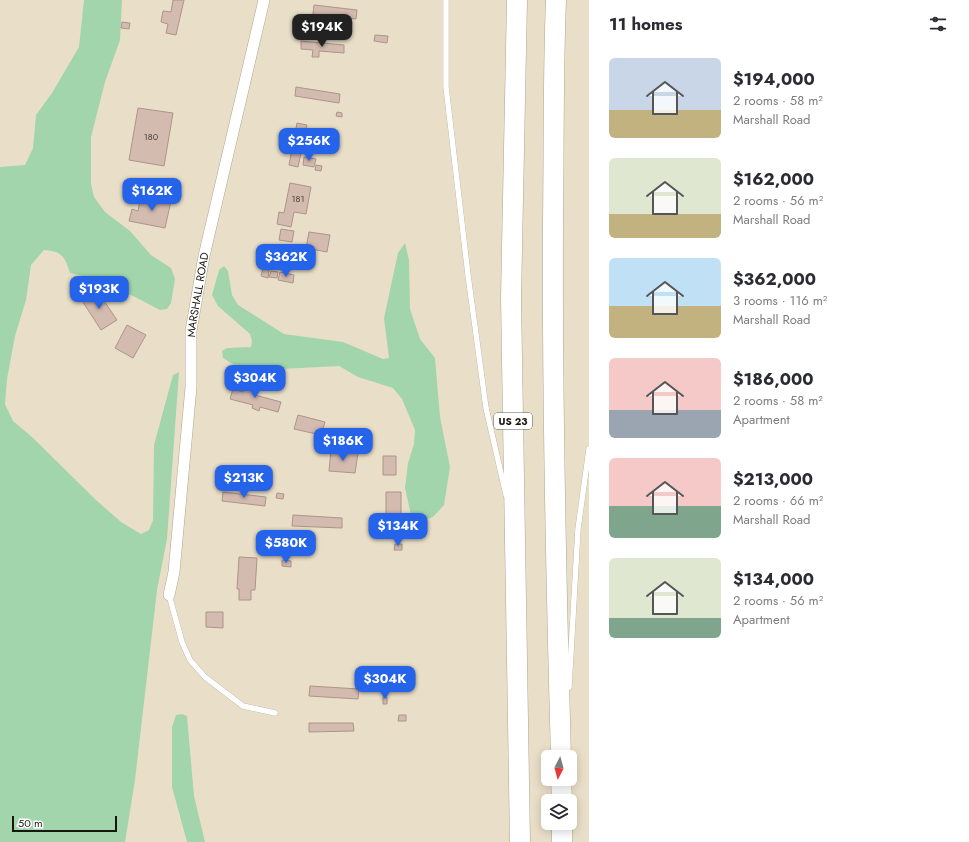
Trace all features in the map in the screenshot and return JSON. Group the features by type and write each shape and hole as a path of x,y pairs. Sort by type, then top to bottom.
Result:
{"highway":[{"name":"US 23","path":"517,0 511,298 520,842"},
{"path":"556,0 554,54 553,302 555,530 561,750"},
{"path":"562,830 562,842"}],"street":[{"name":"MARSHALL ROAD","path":"169,595 174,572 191,387 191,331 204,256 264,0"}],"lane":[{"path":"446,0 446,87 468,275 486,408 507,500"},
{"path":"568,694 578,529 589,449"},
{"path":"508,508 514,531"},
{"path":"169,595 182,642 190,660 205,677 243,706 275,713"},
{"path":"565,750 567,718"}],"green space":[{"path":"84,0 122,0 120,40 105,82 91,137 91,184 94,197 105,212 130,231 151,255 171,268 175,279 171,303 167,309 160,310 104,281 70,273 64,259 59,253 44,250 31,265 26,300 15,336 7,379 5,404 13,421 33,438 96,500 121,522 141,534 149,530 153,520 154,445 173,375 179,372 167,539 157,590 135,780 125,842 0,842 0,167 25,165 33,148 36,115 52,93 79,47"},
{"path":"405,243 409,260 410,309 420,339 435,358 440,417 450,467 444,505 433,517 418,522 411,515 405,488 408,463 414,444 415,430 402,399 393,388 358,377 339,366 262,370 234,365 223,358 222,351 227,348 251,347 252,341 250,334 218,306 212,295 219,270 224,266 228,271 232,295 238,305 284,334 343,342 383,359 389,358 384,318 398,253"},
{"path":"182,714 187,716 194,796 205,842 187,842 172,787 172,727 176,715"}],"building":[{"path":"173,0 184,0 176,35 166,33 168,24 161,22 163,11 171,12"},
{"path":"314,5 357,10 356,19 313,14"},
{"path":"122,22 130,23 129,29 121,28"},
{"path":"375,35 388,36 387,43 374,41"},
{"path":"301,41 344,45 344,53 319,51 319,57 312,57 313,50 301,49"},
{"path":"296,87 340,94 339,103 295,96"},
{"path":"138,108 173,113 164,166 129,160"},
{"path":"337,112 342,113 342,117 336,116"},
{"path":"297,123 307,125 298,167 289,165"},
{"path":"304,157 316,159 314,167 303,165"},
{"path":"316,165 322,166 321,171 315,170"},
{"path":"290,183 311,187 306,214 294,212 291,227 277,224 279,212 284,213"},
{"path":"141,195 171,201 165,228 129,221 132,209 138,211"},
{"path":"281,229 294,231 292,242 279,240"},
{"path":"309,232 330,235 327,252 306,248"},
{"path":"263,269 269,270 268,278 261,276"},
{"path":"271,271 278,272 277,278 269,277"},
{"path":"280,272 294,275 293,283 278,280"},
{"path":"96,289 117,320 101,330 81,299"},
{"path":"127,325 146,335 133,358 115,348"},
{"path":"245,385 257,388 255,395 281,402 278,412 260,407 259,411 252,408 253,405 230,399 233,389 243,392"},
{"path":"298,415 325,422 321,435 294,429"},
{"path":"331,450 358,453 355,473 329,471"},
{"path":"383,456 396,456 396,475 383,475"},
{"path":"223,492 266,497 265,506 222,501"},
{"path":"386,492 401,492 401,518 386,518"},
{"path":"277,493 284,494 283,499 276,498"},
{"path":"293,515 342,518 342,528 292,526"},
{"path":"395,544 402,544 402,550 394,550"},
{"path":"239,557 257,558 255,590 251,590 251,600 239,600 239,589 237,589"},
{"path":"282,560 291,561 291,567 282,566"},
{"path":"206,612 223,612 223,628 206,627"},
{"path":"395,678 401,678 401,684 394,684"},
{"path":"310,686 359,689 358,699 309,696"},
{"path":"383,697 387,697 387,704 383,704"},
{"path":"399,715 406,715 406,721 398,721"},
{"path":"309,723 353,723 354,731 309,732"}]}
